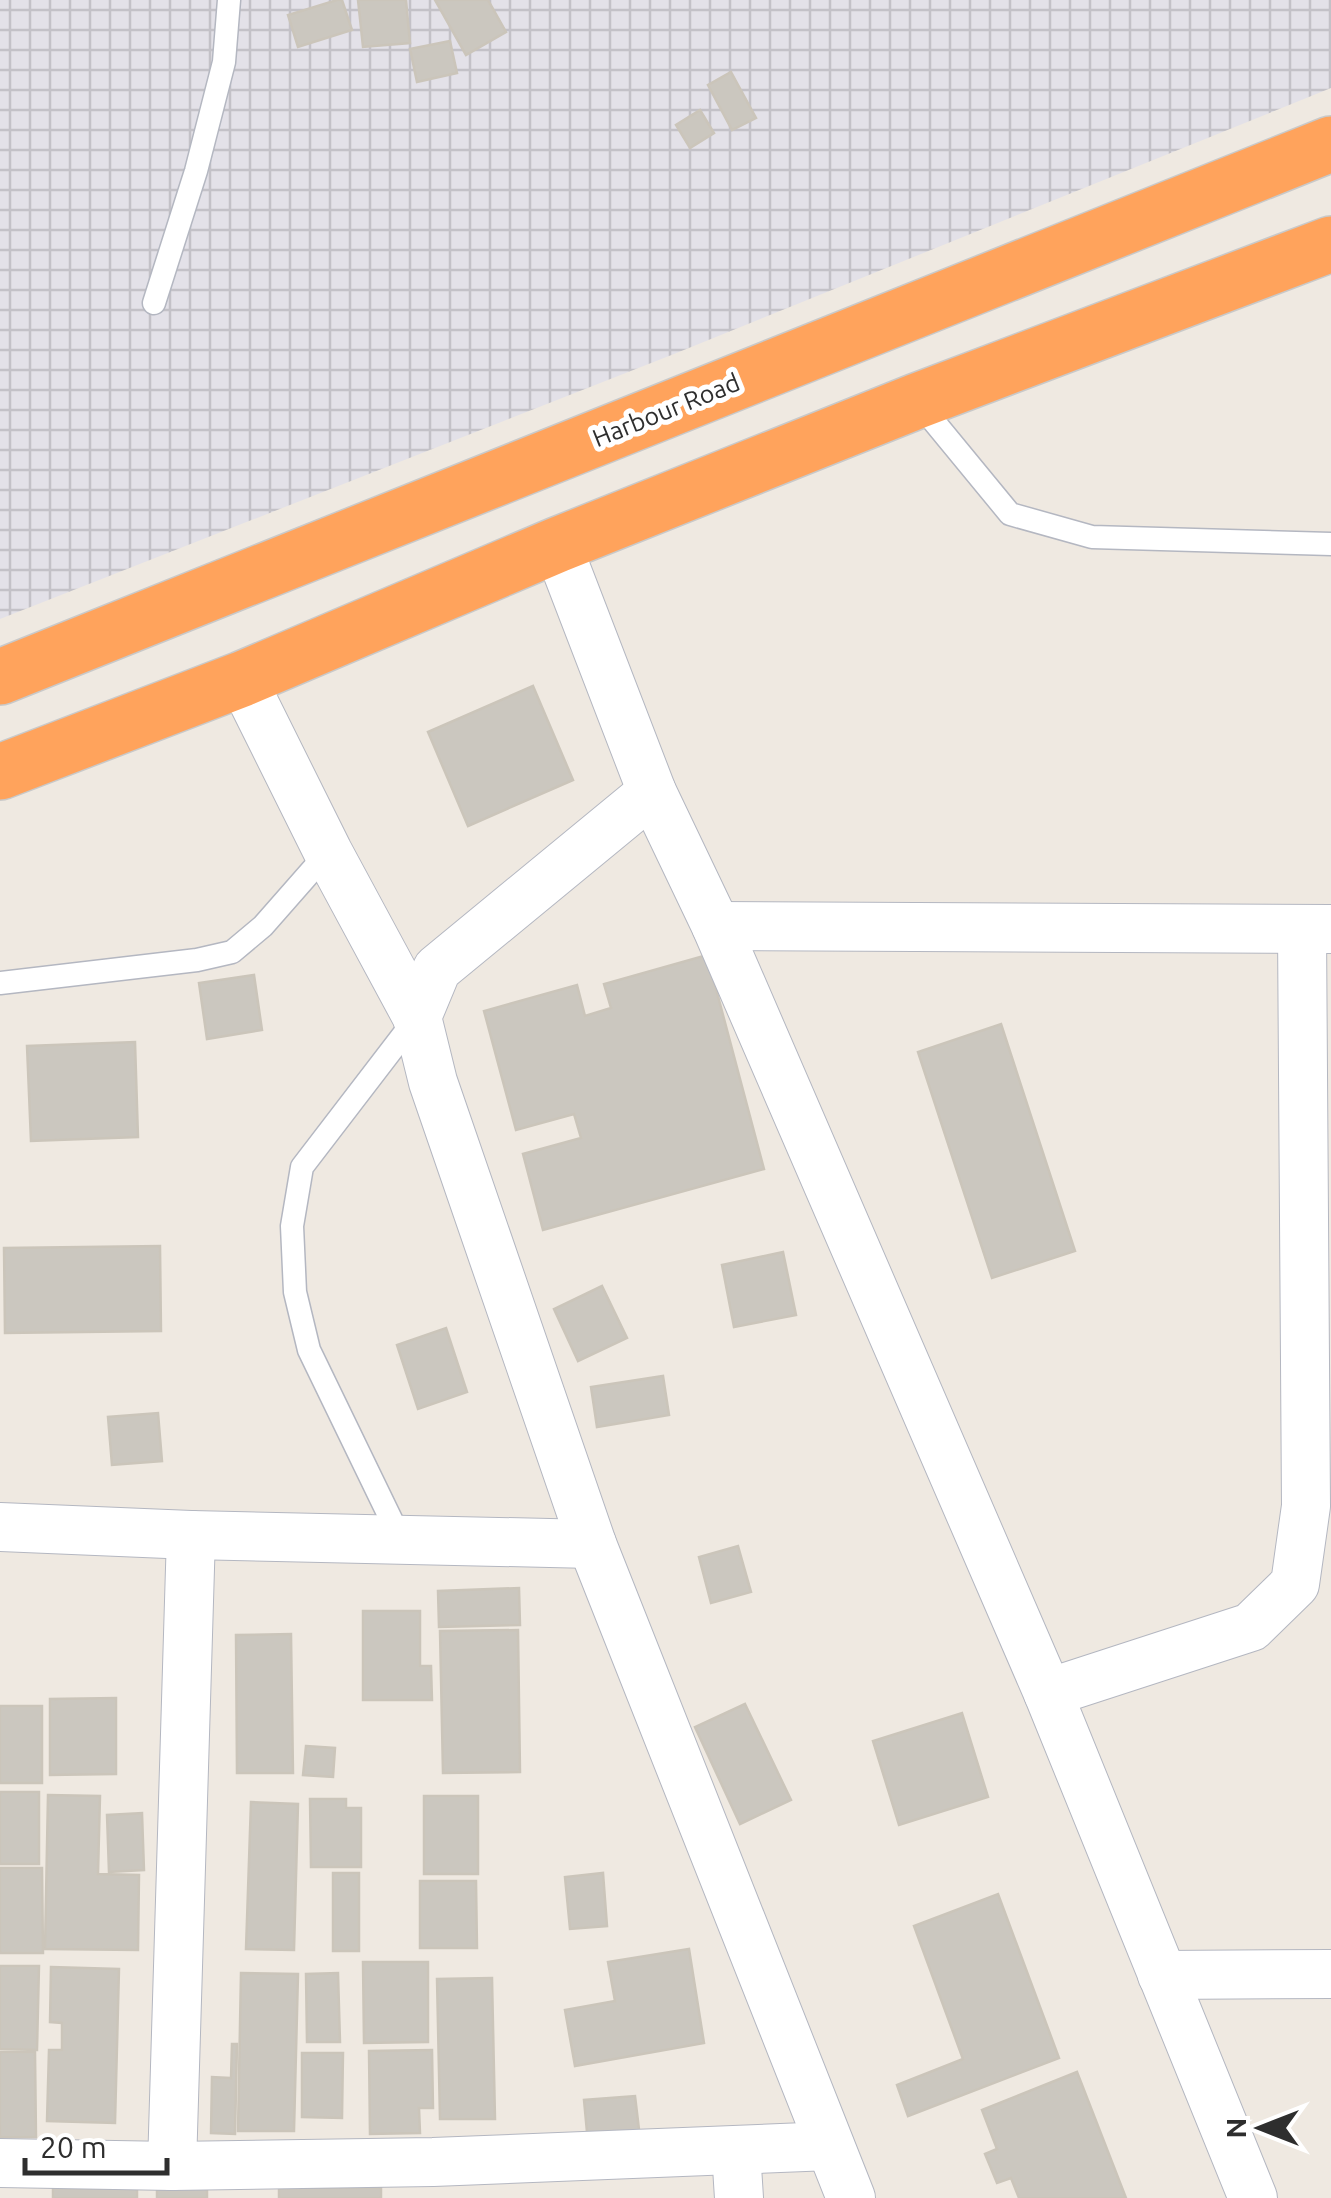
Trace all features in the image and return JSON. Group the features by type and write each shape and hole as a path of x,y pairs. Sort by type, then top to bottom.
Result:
{"highway":[{"name":"Harbour Road","path":"0,677 1331,144"},
{"path":"0,772 242,679 557,546 917,401 1331,244"}],"street":[{"path":"557,546 652,792 716,926 1048,1693 1253,2198"},
{"path":"242,679 416,1017 433,1082 592,1544 852,2198"},
{"path":"416,1017 437,969 652,792"},
{"path":"716,926 1316,929 1306,1506 1295,1584 1251,1627 1048,1693"},
{"path":"0,1527 592,1544"},
{"path":"172,2166 191,1535"},
{"path":"1162,1975 1331,1974"},
{"path":"6,2175 172,2166 432,2180 736,2151 830,2146"},
{"path":"736,2151 739,2198"}],"lane":[{"path":"154,302 196,171 224,62 229,0"},
{"path":"917,401 1010,514 1092,537 1331,544"},
{"path":"0,982 197,960 232,952 263,926 328,852"},
{"path":"402,1540 309,1350 295,1292 292,1226 302,1167 416,1017"}],"shaded area":[{"path":"0,0 1331,0 1331,88 674,354 0,619"}],"building":[{"path":"342,0 352,30 298,47 288,15"},
{"path":"358,0 406,0 410,43 363,47"},
{"path":"435,0 488,0 506,32 466,55"},
{"path":"450,41 457,73 417,82 410,49"},
{"path":"731,72 756,118 732,130 708,85"},
{"path":"700,110 714,133 690,148 676,125"},
{"path":"533,686 573,780 468,826 428,732"},
{"path":"707,955 764,1169 543,1230 523,1154 581,1138 574,1114 516,1130 484,1011 577,985 585,1016 611,1008 604,984"},
{"path":"254,975 262,1030 207,1039 199,983"},
{"path":"1001,1024 1075,1251 992,1278 918,1052"},
{"path":"135,1042 138,1137 31,1141 27,1046"},
{"path":"160,1246 161,1331 5,1333 4,1248"},
{"path":"783,1252 796,1315 734,1327 722,1265"},
{"path":"602,1286 627,1338 578,1361 554,1309"},
{"path":"446,1328 467,1392 418,1409 397,1345"},
{"path":"663,1376 669,1415 597,1427 591,1387"},
{"path":"158,1413 162,1461 112,1465 108,1417"},
{"path":"738,1546 751,1592 711,1603 699,1557"},
{"path":"519,1588 520,1625 439,1627 438,1591"},
{"path":"363,1611 420,1611 420,1666 431,1666 432,1700 363,1700"},
{"path":"518,1630 520,1772 443,1773 440,1631"},
{"path":"291,1634 293,1773 237,1773 236,1635"},
{"path":"116,1698 116,1774 50,1775 50,1699"},
{"path":"745,1704 791,1800 740,1824 695,1727"},
{"path":"0,1706 42,1706 42,1783 0,1783"},
{"path":"962,1713 988,1797 899,1825 873,1741"},
{"path":"306,1746 335,1748 333,1777 303,1775"},
{"path":"0,1792 39,1792 39,1864 0,1864"},
{"path":"48,1795 100,1796 98,1874 139,1875 138,1950 45,1949"},
{"path":"424,1796 478,1796 478,1874 424,1874"},
{"path":"310,1799 346,1799 346,1808 361,1808 361,1867 311,1867"},
{"path":"251,1802 298,1804 294,1950 246,1949"},
{"path":"142,1813 144,1870 109,1872 107,1815"},
{"path":"0,1868 42,1868 43,1953 0,1953"},
{"path":"333,1873 359,1873 359,1951 333,1951"},
{"path":"603,1873 607,1926 570,1929 565,1877"},
{"path":"420,1881 476,1881 477,1948 420,1948"},
{"path":"998,1894 1059,2058 908,2116 897,2085 963,2059 914,1926"},
{"path":"689,1949 704,2043 575,2066 565,2010 615,2001 608,1962"},
{"path":"363,1962 428,1962 428,2042 364,2043"},
{"path":"0,1966 39,1966 37,2050 0,2049"},
{"path":"51,1967 119,1969 115,2123 47,2121 49,2050 62,2050 62,2023 50,2022"},
{"path":"241,1973 298,1974 294,2131 238,2131"},
{"path":"338,1973 340,2042 307,2042 306,1974"},
{"path":"492,1978 495,2119 440,2119 437,1979"},
{"path":"232,2044 237,2044 235,2134 211,2133 212,2077 231,2078"},
{"path":"432,2050 433,2108 419,2108 420,2133 370,2134 369,2051"},
{"path":"0,2052 35,2052 36,2137 0,2137"},
{"path":"302,2053 343,2053 342,2118 302,2117"},
{"path":"1077,2072 1126,2198 1019,2198 1011,2178 997,2183 985,2154 997,2149 982,2110"},
{"path":"635,2096 640,2138 588,2143 584,2100"},
{"path":"137,2173 137,2198 53,2198 53,2175"},
{"path":"157,2177 207,2177 207,2198 157,2198"},
{"path":"381,2187 381,2198 279,2198 279,2188"}]}
